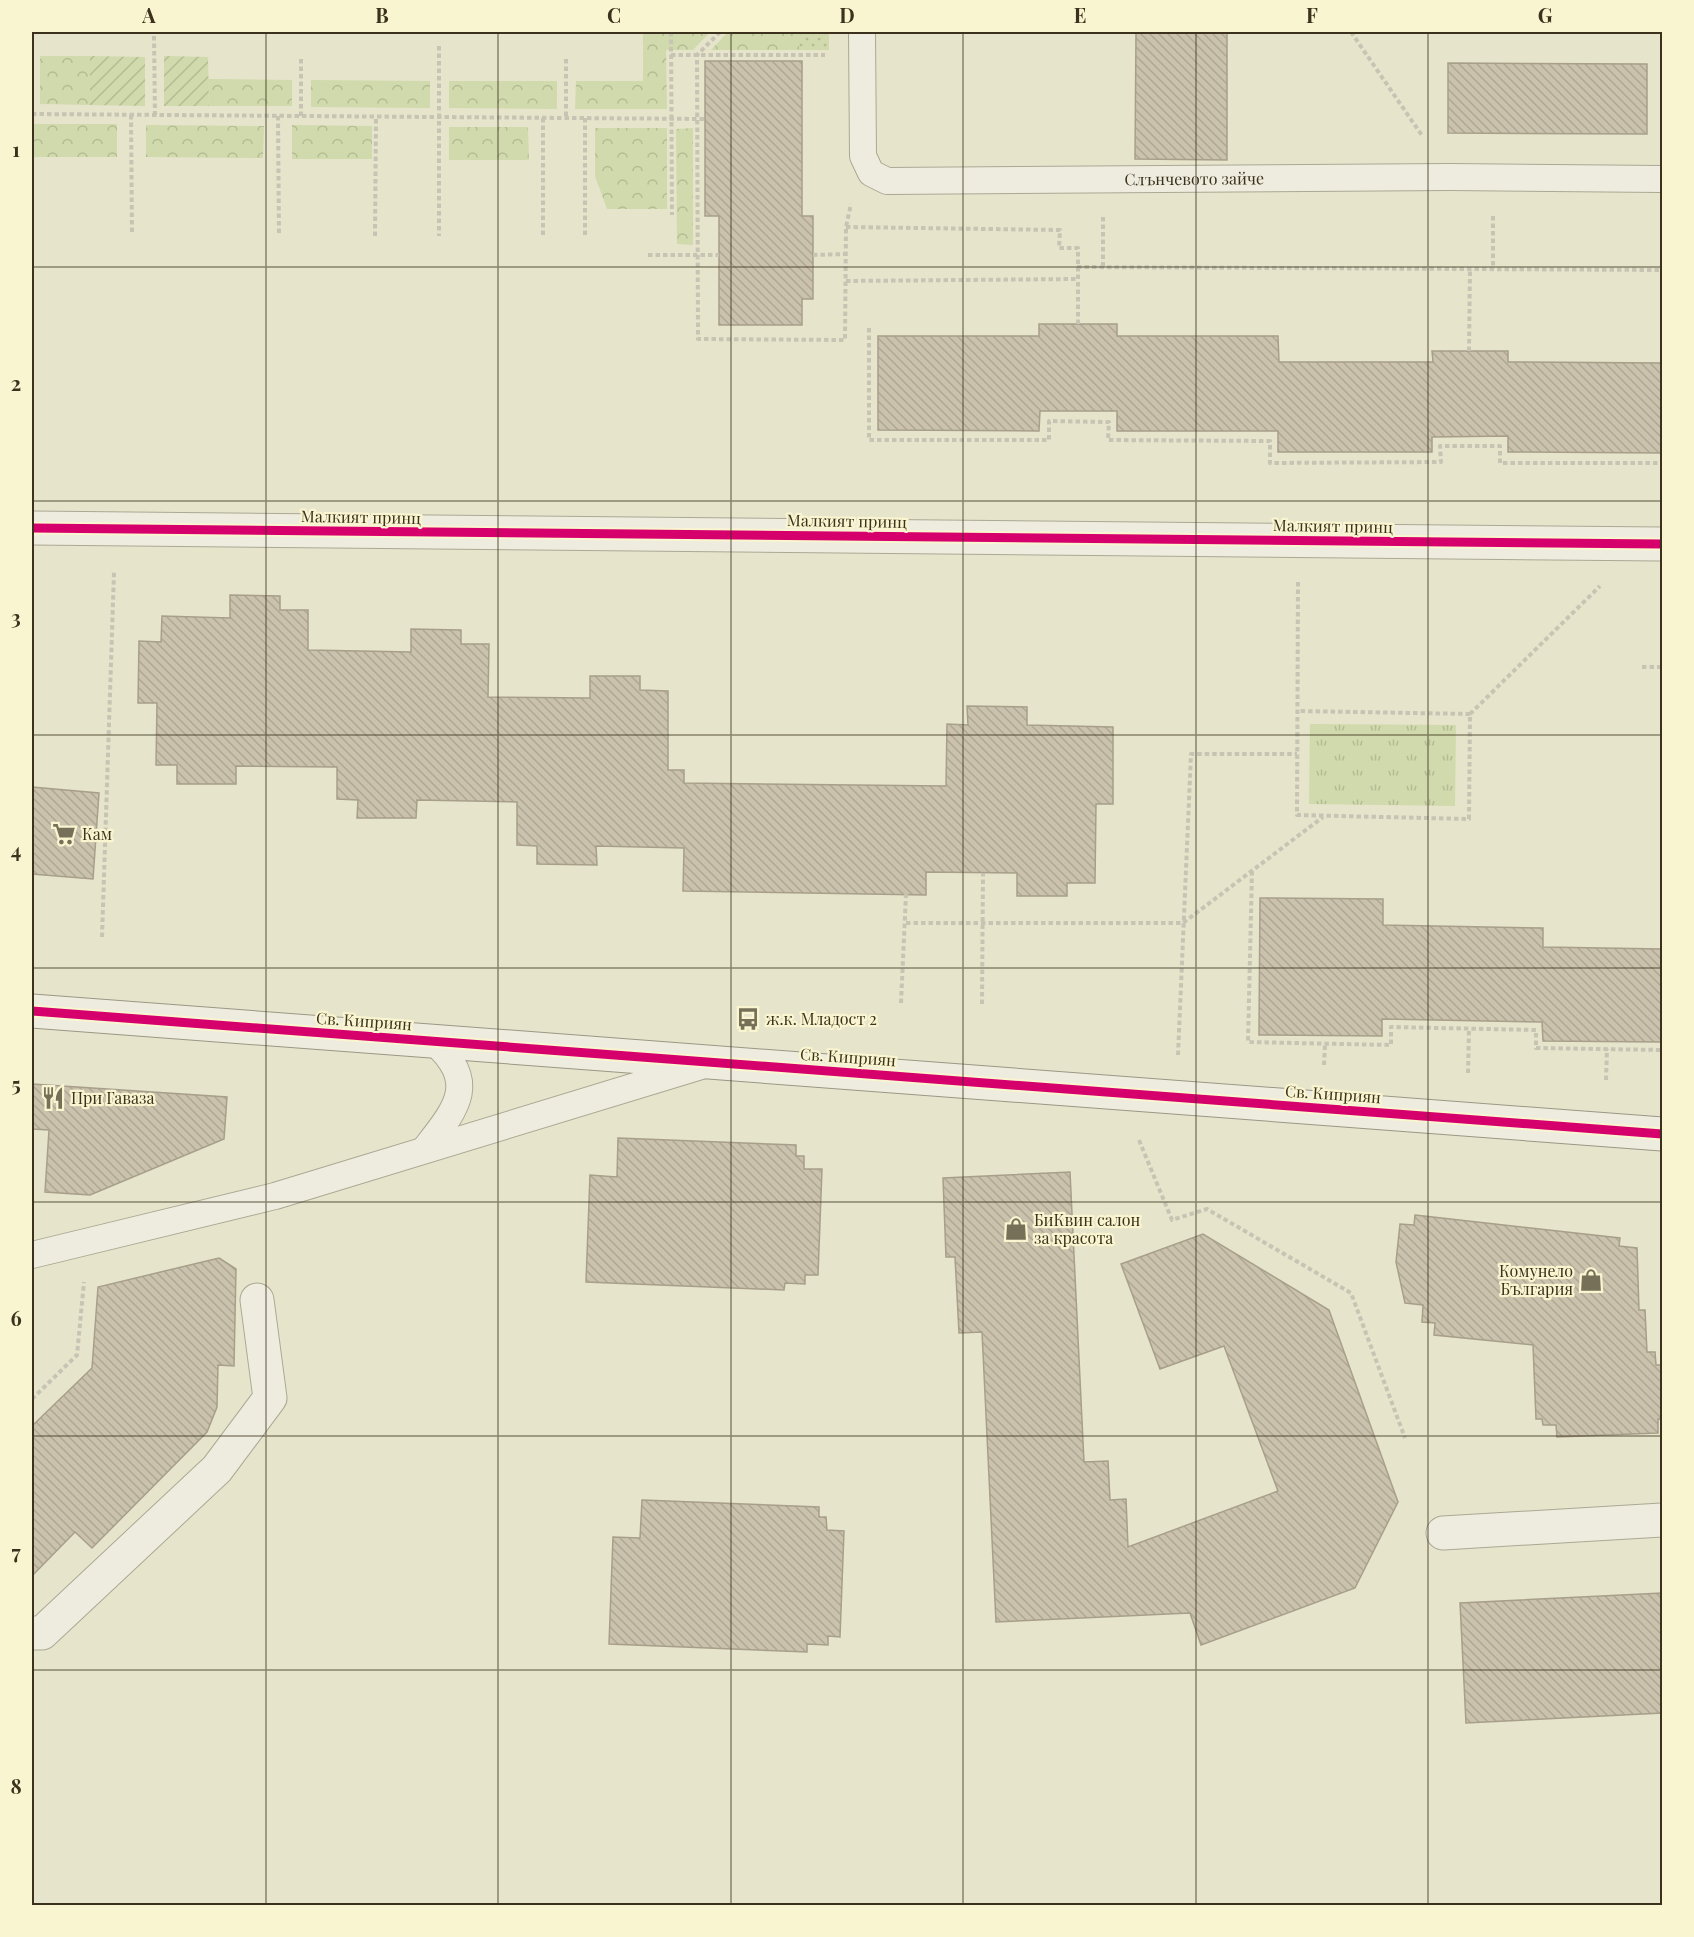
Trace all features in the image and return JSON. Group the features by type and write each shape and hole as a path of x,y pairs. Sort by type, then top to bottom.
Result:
{"street":[{"name":"Малкият принц","path":"32,528 1653,544"},
{"name":"Св. Киприян","path":"32,1011 1662,1134"},
{"path":"32,1633 42,1633 217,1470 270,1398 257,1299"},
{"path":"1443,1533 1662,1520"}],"lane":[{"name":"Слънчевото зайче","path":"862,43 863,156 871,173 887,181 1450,177 1662,179"},
{"path":"424,1150 450,1117 458,1099 460,1084 449,1056 433,1041"},
{"path":"32,1255 275,1196 712,1063"}],"path":[{"path":"671,32 672,215"},
{"path":"720,32 697,55 699,339 845,340 846,227 1060,230 1059,248 1078,248 1078,324"},
{"path":"1351,32 1450,177"},
{"path":"154,36 155,115"},
{"path":"671,55 862,43"},
{"path":"439,46 439,236"},
{"path":"301,58 301,116"},
{"path":"566,59 566,118"},
{"path":"32,114 705,119"},
{"path":"131,115 132,234"},
{"path":"278,116 279,235"},
{"path":"375,236 376,117"},
{"path":"543,118 543,236"},
{"path":"585,118 585,237"},
{"path":"1493,178 1493,269"},
{"path":"1103,180 1103,267"},
{"path":"813,255 846,254"},
{"path":"648,255 719,255"},
{"path":"1077,267 1662,270"},
{"path":"1469,351 1470,269"},
{"path":"846,281 1077,279"},
{"path":"869,328 869,440 1049,440 1049,421 1109,422 1108,440 1270,441 1270,463 1440,462 1440,446 1500,446 1500,463 1662,463"},
{"path":"1298,540 1297,815 1469,819 1470,714"},
{"path":"1298,711 1470,714 1653,544"},
{"path":"102,937 114,565"},
{"path":"1642,667 1662,667"},
{"path":"1178,1057 1191,754 1297,754"},
{"path":"906,922 1183,923 1325,816"},
{"path":"1252,871 1248,1042 1391,1045 1391,1027 1536,1030 1536,1048 1662,1050"},
{"path":"982,1004 983,873"},
{"path":"901,1003 906,894"},
{"path":"1468,1073 1469,1029"},
{"path":"1324,1065 1325,1044"},
{"path":"1606,1080 1607,1049"},
{"path":"1139,1140 1172,1220 1207,1209 1351,1293 1405,1438"},
{"path":"32,1399 77,1355 85,1275"}],"green space":[{"path":"643,32 710,32 693,50 666,50 667,109 575,109 576,81 643,81"},
{"path":"728,32 799,32 799,50 711,50"},
{"path":"799,32 829,32 829,50 799,50"},
{"path":"40,56 90,56 90,105 40,104"},
{"path":"90,56 145,57 145,106 90,105"},
{"path":"164,56 208,57 209,106 164,106"},
{"path":"208,79 292,80 292,106 209,106"},
{"path":"311,80 430,81 430,108 311,107"},
{"path":"449,81 557,81 557,109 449,108"},
{"path":"32,124 117,124 117,157 32,157"},
{"path":"146,125 264,126 263,158 146,157"},
{"path":"292,125 372,126 372,159 292,159"},
{"path":"449,127 528,127 529,160 449,160"},
{"path":"595,128 667,128 667,209 607,209 595,176"},
{"path":"693,128 693,245 677,244 676,129"},
{"path":"1310,724 1456,725 1455,806 1309,804"}],"building":[{"path":"1136,32 1227,32 1227,160 1135,159"},
{"path":"705,61 802,61 802,216 813,216 813,299 802,299 802,325 719,325 719,216 705,216"},
{"path":"1448,63 1647,64 1647,134 1448,133"},
{"path":"1039,324 1117,324 1117,336 1278,336 1279,362 1433,362 1432,351 1508,351 1508,362 1662,363 1662,453 1508,452 1508,436 1432,437 1432,452 1278,452 1278,431 1117,431 1117,411 1040,411 1039,431 878,430 878,336 1039,336"},
{"path":"230,595 280,596 280,610 308,610 308,650 411,652 411,629 461,630 461,644 489,644 488,697 590,698 590,676 640,676 640,690 668,691 668,770 684,770 684,783 946,786 947,724 968,725 967,706 1027,707 1027,725 1113,727 1113,804 1096,804 1095,883 1067,883 1067,896 1017,896 1017,873 926,872 926,895 683,891 684,848 596,846 597,865 537,864 537,846 517,845 517,802 417,800 416,818 357,818 358,800 337,799 337,767 236,766 236,784 177,784 177,765 156,765 157,703 138,703 139,641 161,642 162,616 230,618"},
{"name":"Кам","path":"32,787 99,793 93,879 32,874"},
{"path":"1260,898 1383,899 1383,925 1543,928 1543,947 1662,949 1662,1042 1543,1041 1542,1022 1382,1019 1382,1036 1259,1035"},
{"path":"32,1084 227,1097 224,1139 90,1195 45,1192 49,1130 32,1129"},
{"path":"618,1138 796,1145 796,1156 804,1156 804,1169 822,1169 818,1275 805,1275 805,1284 785,1283 784,1290 586,1282 590,1175 617,1177"},
{"path":"1070,1172 1084,1462 1108,1461 1110,1500 1126,1499 1128,1547 1278,1491 1224,1346 1160,1369 1121,1264 1203,1234 1329,1310 1398,1502 1355,1588 1201,1645 1190,1613 996,1622 982,1332 959,1333 955,1257 946,1257 943,1178"},
{"path":"1415,1215 1620,1238 1619,1246 1637,1248 1639,1310 1645,1310 1647,1352 1655,1352 1656,1365 1662,1365 1662,1419 1658,1419 1658,1433 1557,1437 1556,1425 1543,1425 1542,1419 1536,1419 1533,1345 1434,1335 1435,1323 1422,1322 1423,1305 1405,1303 1396,1262 1400,1224 1414,1225"},
{"path":"219,1258 236,1269 234,1366 218,1365 217,1407 207,1432 92,1548 75,1532 32,1576 32,1426 92,1368 98,1287"},
{"path":"642,1500 819,1507 819,1517 826,1517 827,1530 844,1531 840,1637 828,1636 828,1645 807,1644 807,1652 609,1644 613,1537 640,1538"},
{"path":"1662,1593 1662,1713 1466,1723 1460,1603"}],"cycle path":[{"path":"32,528 1662,544"},
{"path":"32,1011 1662,1134"}],"place":[{"name":"Кам","path":"64,834"},
{"name":"ж.к. Младост 2","path":"748,1019"},
{"name":"При Гаваза","path":"53,1098"},
{"name":"БиКвин салон за красота","path":"1016,1229"},
{"name":"Комунело България","path":"1591,1280"}]}
